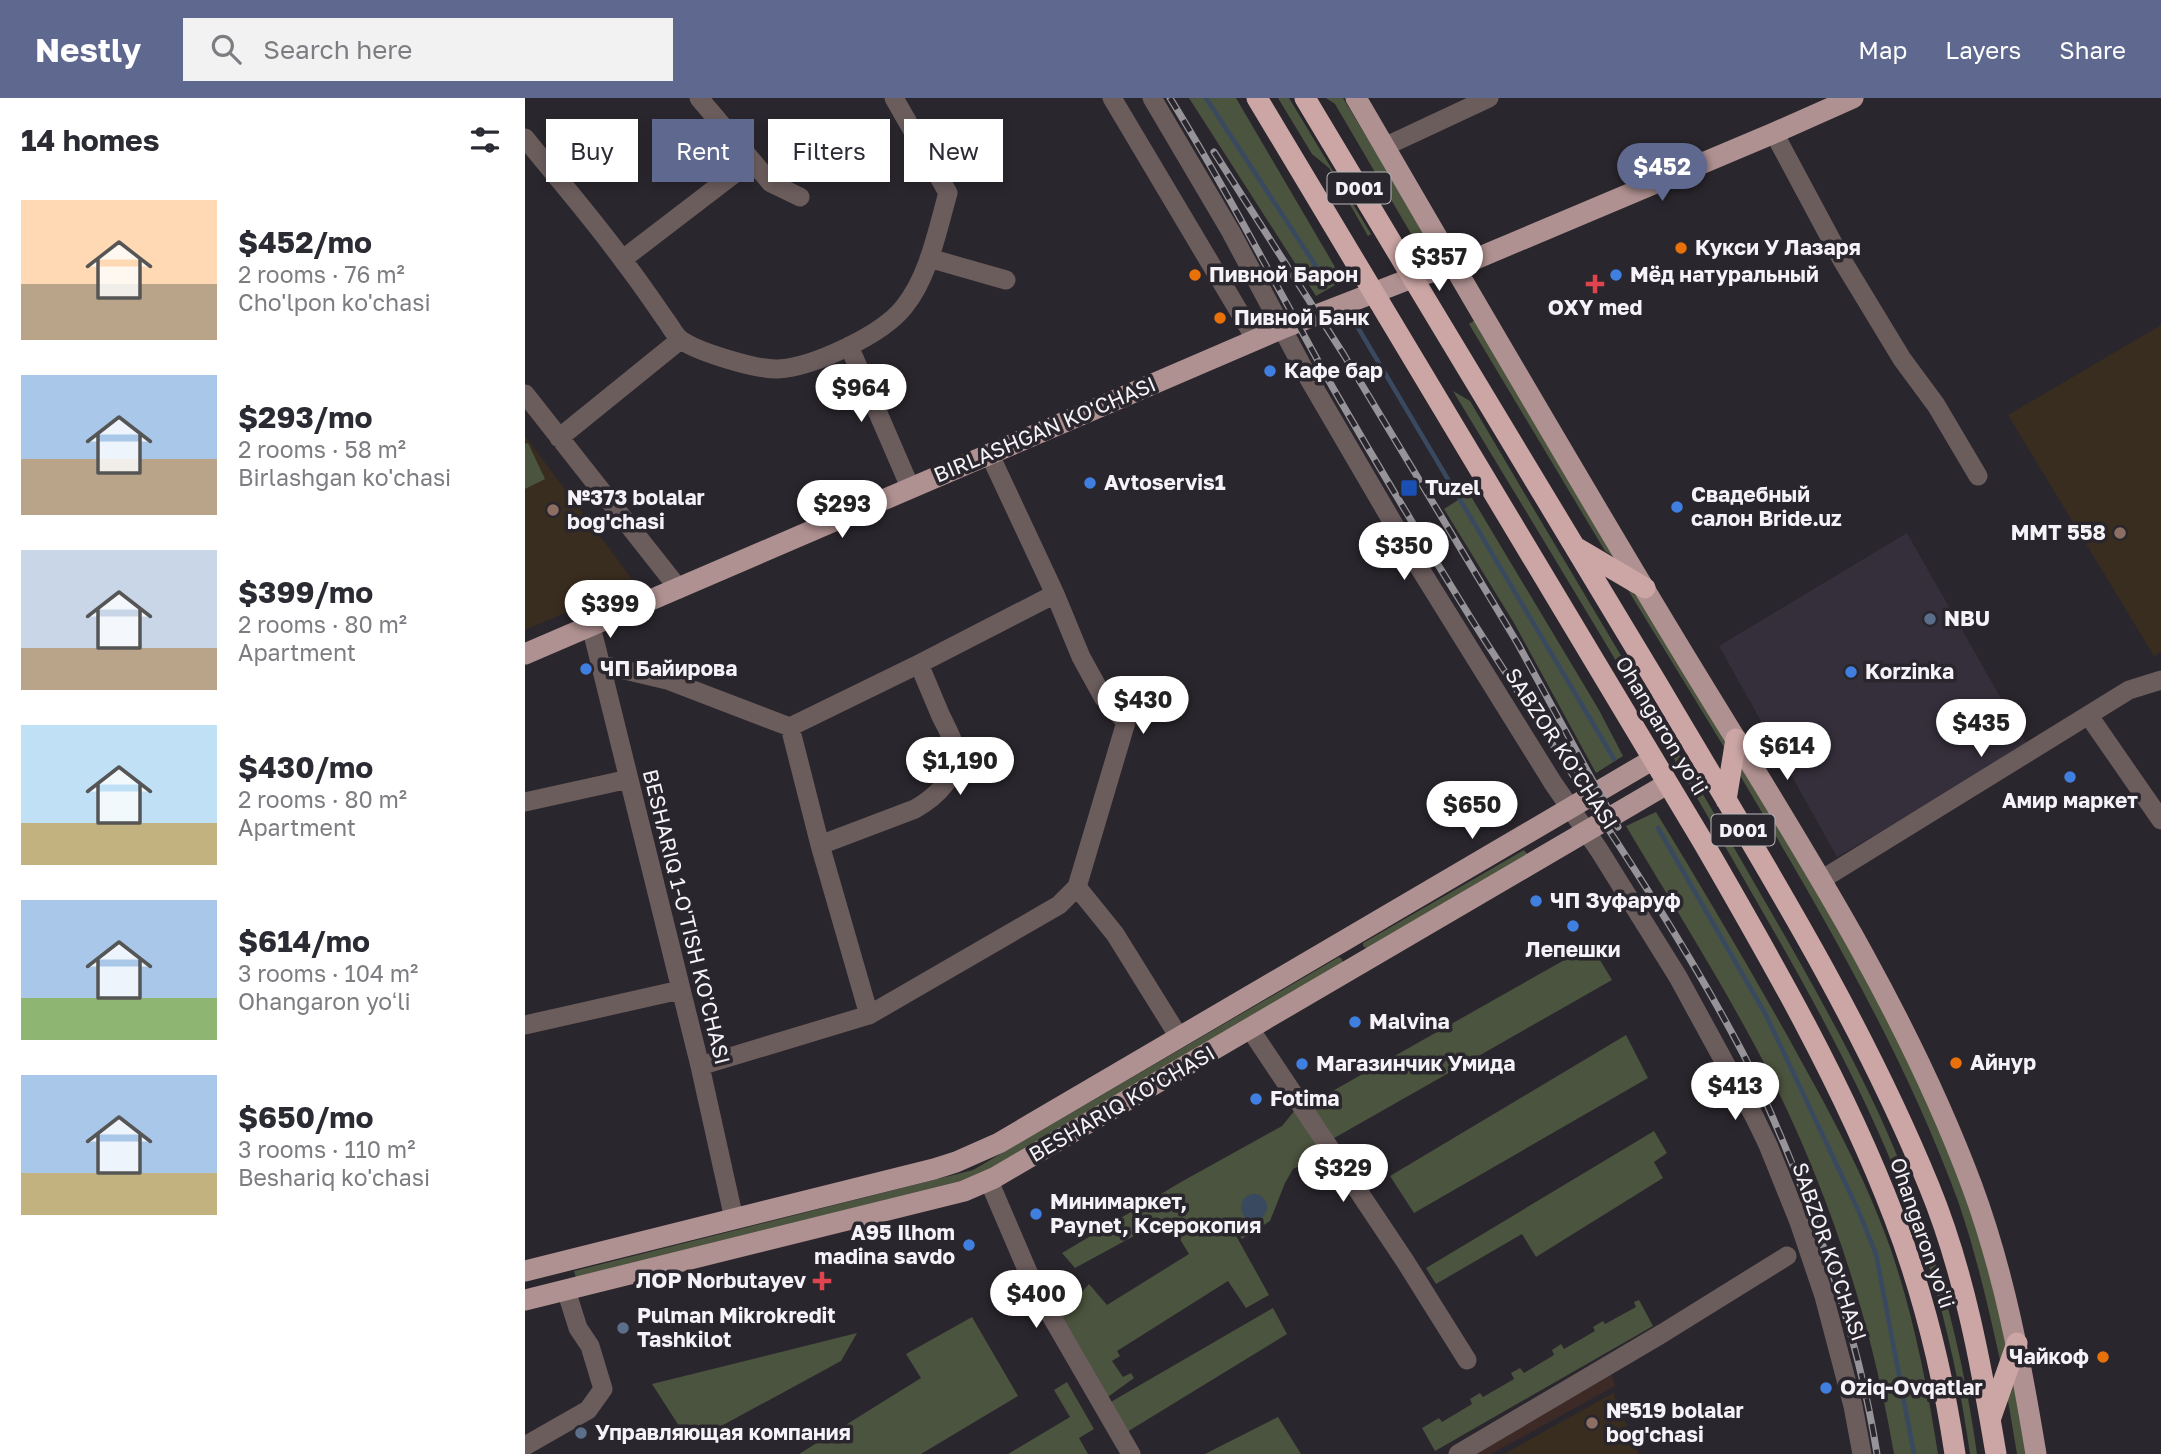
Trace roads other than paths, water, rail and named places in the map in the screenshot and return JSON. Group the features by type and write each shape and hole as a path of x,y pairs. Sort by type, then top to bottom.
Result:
{"highway":[{"name":"Ohangaron yoʻli","path":"1257,98 1738,902 1806,1026 1869,1155 1894,1217 1917,1288 1944,1391 1955,1454"},
{"name":"Ohangaron yoʻli","path":"1305,98 1726,800 1814,951 1887,1094 1930,1187 1960,1282 1996,1454"},
{"path":"1574,545 1645,588"},
{"path":"1726,800 1736,739"},
{"path":"1990,1419 2017,1343"}],"main road":[{"path":"1356,98 1821,880 1891,1006 1959,1154 1994,1253 2017,1343 2036,1454"},
{"name":"BIRLASHGAN KO'CHASI","path":"525,654 1283,328 1412,278 1455,266 1774,134 1853,98"},
{"name":"BESHARIQ KO'CHASI","path":"525,1271 967,1158 999,1143 1652,760"},
{"name":"BESHARIQ KO'CHASI","path":"525,1300 964,1191 989,1181 1667,784"},
{"path":"1343,941 1359,965"},
{"path":"559,1263 566,1290"}],"street":[{"path":"699,98 716,119"},
{"path":"525,138 623,260 680,340 731,360 775,369 793,367 849,346 881,329 905,306 919,284 948,193 894,98"},
{"path":"1112,98 1256,340"},
{"name":"SABZOR KO'CHASI","path":"1151,98 1231,232 1310,379 1417,564 1678,977 1768,1145 1799,1222 1824,1296 1853,1406 1862,1454"},
{"path":"1384,147 1489,98"},
{"path":"1774,134 1842,260 1902,359 1936,405 1978,477"},
{"path":"754,164 771,183 800,197"},
{"path":"623,260 724,182"},
{"path":"929,258 1006,280"},
{"path":"559,438 680,340"},
{"path":"849,346 910,487"},
{"path":"525,394 679,589"},
{"path":"700,1066 869,1015 1059,905 1077,887 1126,722 1103,697 1081,657 1055,594 989,453"},
{"path":"599,664 667,680 790,727 1055,594"},
{"name":"BESHARIQ 1-O'TISH KO'CHASI","path":"591,626 700,1066 734,1219"},
{"path":"820,845 915,809 940,792 948,779 954,765 954,747 919,664"},
{"path":"1821,880 2129,690 2161,680"},
{"path":"2089,716 2161,820"},
{"path":"790,727 820,845 869,1015"},
{"path":"525,803 628,779"},
{"path":"1077,887 1115,934 1179,1037"},
{"path":"525,1025 680,990"},
{"path":"1250,1029 1405,1261 1467,1360"},
{"path":"989,1181 1028,1272 1131,1454"},
{"path":"1458,1454 1787,1256"},
{"path":"525,1446 588,1410 603,1389 590,1346 578,1328 566,1290"}],"water":[{"path":"1254,1194 1263,1198 1267,1207 1263,1216 1254,1220 1245,1216 1241,1207 1245,1198"}],"waterway":[{"path":"1206,98 1327,283"},
{"path":"1354,321 1614,759"},
{"path":"1658,828 1766,1015 1876,1254 1914,1454"}],"railway":[{"path":"1170,98 1402,505 1472,620 1676,937 1745,1058 1763,1094 1814,1219 1840,1296 1861,1374 1877,1454"},
{"path":"1214,152 1344,355 1518,644 1618,827"}],"place":[{"name":"Кукси У Лазаря","path":"1681,248"},
{"name":"Пивной Барон","path":"1195,275"},
{"name":"Мёд натуральный","path":"1616,275"},
{"name":"OXY med","path":"1595,284"},
{"name":"Пивной Банк","path":"1220,318"},
{"name":"Кафе бар","path":"1270,371"},
{"name":"Avtoservis1","path":"1090,483"},
{"name":"Tuzel","path":"1409,488"},
{"name":"Свадебный салон Bride.uz","path":"1677,507"},
{"name":"№373 bolalar bog'chasi","path":"553,510"},
{"name":"MMT 558","path":"2120,533"},
{"name":"NBU","path":"1930,619"},
{"name":"ЧП Байирова","path":"586,669"},
{"name":"Korzinka","path":"1851,672"},
{"name":"Амир маркет","path":"2070,777"},
{"name":"ЧП Зуфаруф","path":"1536,901"},
{"name":"Лепешки","path":"1573,926"},
{"name":"Malvina","path":"1355,1022"},
{"name":"Айнур","path":"1956,1063"},
{"name":"Магазинчик Умида","path":"1302,1064"},
{"name":"Fotima","path":"1256,1099"},
{"name":"Минимаркет, Paynet, Ксерокопия","path":"1036,1214"},
{"name":"A95 Ilhom madina savdo","path":"969,1245"},
{"name":"ЛОР Norbutayev","path":"822,1281"},
{"name":"Pulman Mikrokredit Tashkilot","path":"623,1328"},
{"name":"Чайкоф","path":"2103,1357"},
{"name":"Oziq-Ovqatlar","path":"1826,1388"},
{"name":"№519 bolalar bog'chasi","path":"1592,1423"},
{"name":"Управляющая компания","path":"581,1433"}]}
